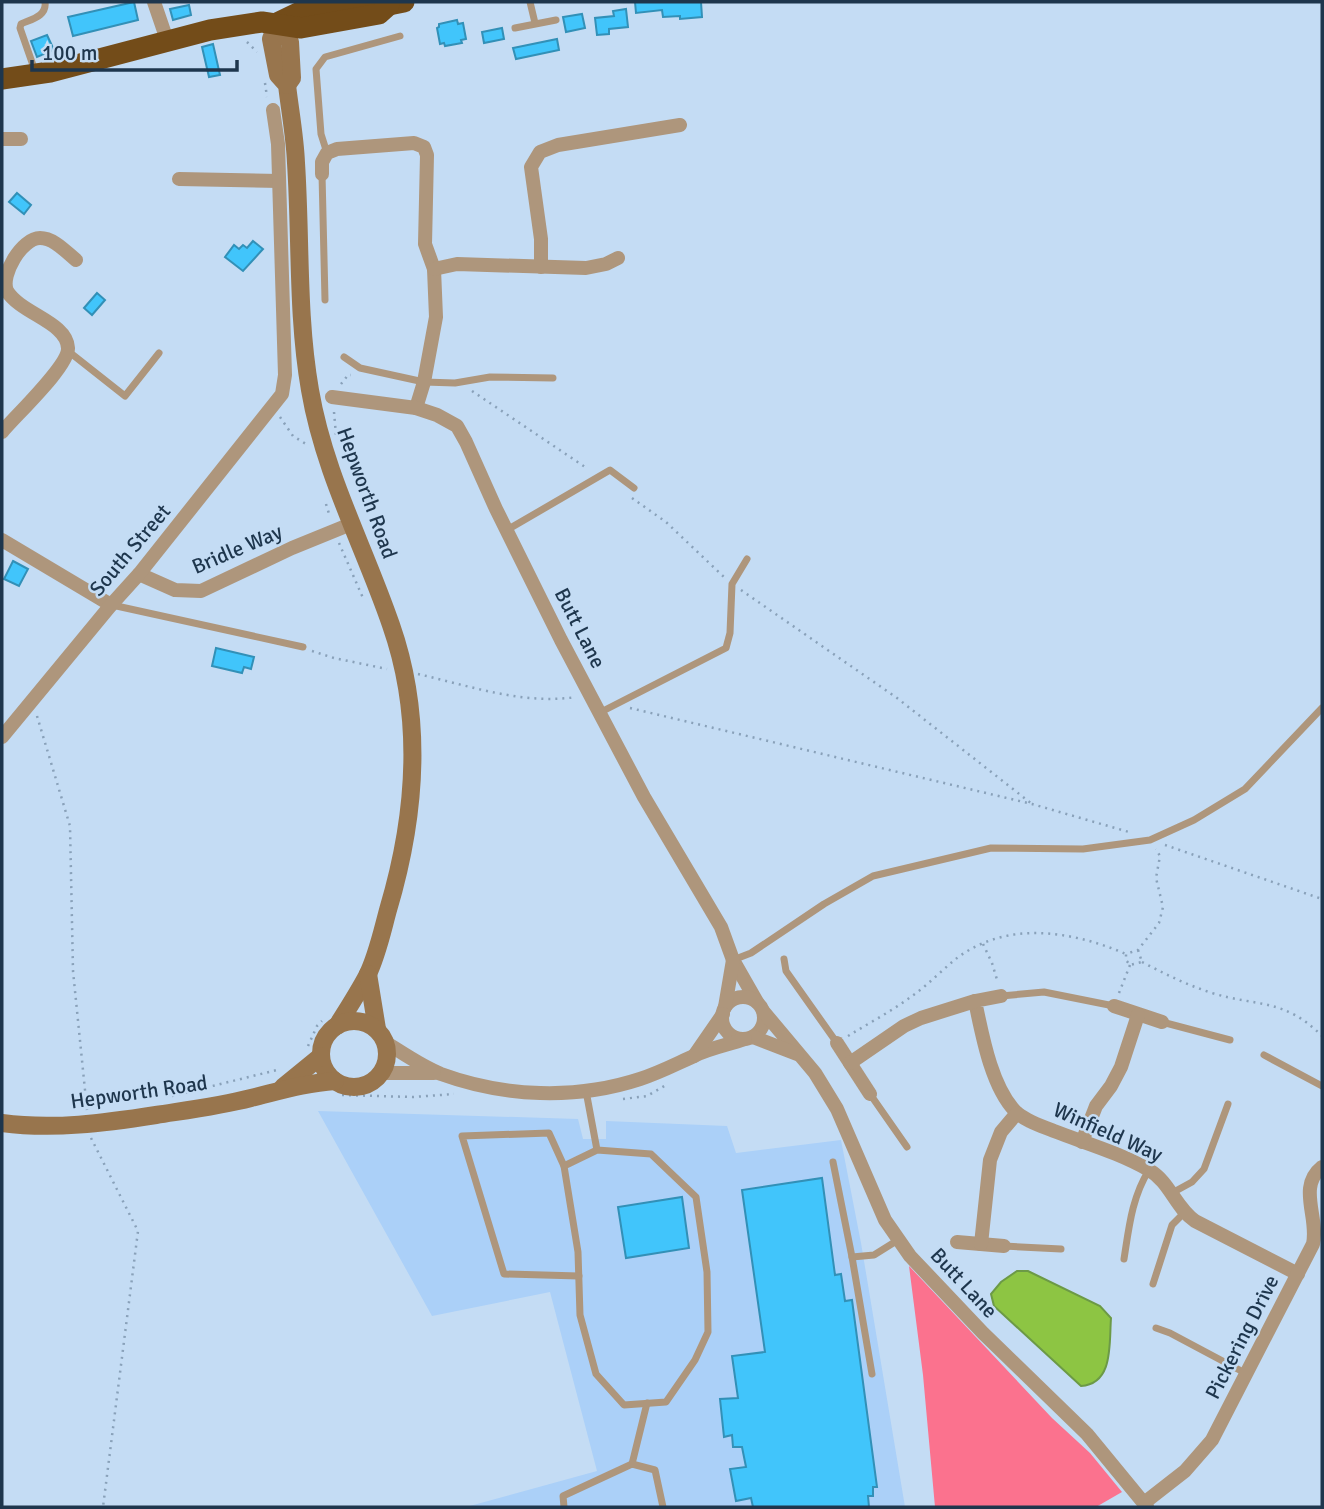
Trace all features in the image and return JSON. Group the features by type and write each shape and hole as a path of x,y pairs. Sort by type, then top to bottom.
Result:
{"highway":[{"path":"2,79 37,75 167,40 262,22 277,23 304,10 397,3"}],"street":[{"path":"154,2 167,40"},
{"name":"Hepworth Road","path":"277,23 290,42 292,78 287,85 296,161 301,295 310,389 332,477 391,624 406,671 412,728 411,806 400,871 368,974 331,1021"},
{"path":"179,179 279,181 278,144 273,110"},
{"path":"541,267 541,239 531,167 540,152 558,145 680,125"},
{"path":"2,139 21,139"},
{"path":"322,174 322,162 327,153 337,149 401,143 414,143 424,147 427,155 425,244 434,269 436,317 424,382 416,408"},
{"name":"South Street","path":"2,737 139,574 282,394 285,385 279,181"},
{"path":"2,432 59,369 68,351 65,337 56,327 41,320 8,293 4,275 8,266 33,240 41,238 52,241 76,260"},
{"path":"434,269 457,264 586,268 606,264 618,258"},
{"name":"Butt Lane","path":"332,397 416,408 457,426 599,713 644,797 721,927 733,960 760,1007 815,1073 837,1109 885,1220 910,1256 983,1334 1087,1434 1145,1505"},
{"name":"Bridle Way","path":"139,574 174,590 201,591 292,548 351,524"},
{"path":"2,540 111,605"},
{"name":"Butt Lane","path":"724,1011 733,960"},
{"name":"Hepworth Road","path":"368,974 381,1035"},
{"path":"850,1063 904,1026 921,1018 1001,996"},
{"path":"381,1073 439,1073 516,1092 586,1091 638,1080 694,1056 749,1038 763,1026 760,1007 749,998 740,997 732,1001 694,1056"},
{"path":"975,1001 988,1054 1006,1098 1017,1113 1000,1132 990,1160 981,1244"},
{"path":"1114,1006 1163,1022"},
{"path":"724,1011 725,1029 737,1038 749,1038 798,1054"},
{"path":"1082,1142 1097,1105 1121,1067 1138,1015"},
{"path":"381,1035 387,1058 381,1073 365,1085 335,1087 314,1053 325,1038 331,1021 361,1021 439,1073"},
{"path":"837,1043 870,1094"},
{"name":"Hepworth Road","path":"281,1089 314,1053"},
{"name":"Hepworth Road","path":"2,1123 54,1126 125,1120 224,1104 281,1089 335,1087"},
{"name":"Winfield Way","path":"1017,1113 1149,1170 1164,1182 1184,1213 1195,1221 1298,1274"},
{"name":"Pickering Drive","path":"1145,1505 1185,1471 1212,1440 1248,1374 1313,1244 1315,1232 1309,1184 1322,1167"},
{"path":"957,1242 1004,1246"}],"lane":[{"path":"37,75 20,27 21,24 41,15 46,6 45,2"},
{"path":"530,2 535,23"},
{"path":"515,27 556,20"},
{"path":"327,153 321,134 316,69 325,57 400,36"},
{"path":"322,174 325,300"},
{"path":"68,351 125,396 159,353"},
{"path":"344,357 360,368 424,382 455,383 490,377 553,378"},
{"path":"507,530 610,470 635,488"},
{"path":"599,713 726,649 730,632 732,584 747,559"},
{"path":"111,605 303,647"},
{"path":"733,960 751,953 824,904 873,876 991,848 1083,849 1150,840 1194,820 1245,789 1322,708"},
{"path":"783,959 786,971 837,1043"},
{"path":"1001,996 1044,992 1114,1006"},
{"path":"1163,1022 1230,1040"},
{"path":"1264,1055 1322,1086"},
{"path":"586,1091 597,1150"},
{"path":"870,1094 907,1147"},
{"path":"1172,1193 1192,1182 1204,1169 1228,1104"},
{"path":"564,1166 597,1150 652,1154 696,1197 707,1272 708,1332 695,1360 666,1402 624,1405 596,1374 580,1315 579,1276 578,1252 564,1166 549,1133 462,1136 504,1274 579,1276"},
{"path":"834,1162 872,1374"},
{"path":"1124,1259 1130,1214 1138,1189 1149,1170"},
{"path":"1153,1284 1172,1225 1184,1213"},
{"path":"852,1257 874,1255 898,1240"},
{"path":"1004,1246 1061,1249"},
{"path":"1156,1328 1248,1374"},
{"path":"632,1464 648,1403"},
{"path":"564,1507 563,1496 632,1464 655,1470 663,1507"}],"path":[{"path":"242,40 249,43 261,61"},
{"path":"338,435 332,397 348,375 361,377"},
{"path":"461,390 474,391 599,477"},
{"path":"275,407 293,436 306,444"},
{"path":"622,492 666,522 732,584 897,698 1032,804"},
{"path":"323,497 328,510"},
{"path":"342,550 367,606"},
{"path":"303,647 334,659 406,671 519,698 556,700 582,696 599,713"},
{"path":"33,699 70,826 72,971 87,1109 77,1108"},
{"path":"616,705 1032,804 1136,833 1322,899"},
{"path":"837,1043 913,996 959,957 983,944 1018,934 1051,932 1095,941 1126,954 1138,950 1158,923 1163,906 1156,878 1160,856 1150,840"},
{"path":"983,944 992,963 1001,996"},
{"path":"1138,950 1142,962"},
{"path":"1126,954 1130,965"},
{"path":"1130,965 1142,962 1180,982 1215,994 1268,1004 1297,1015 1322,1036"},
{"path":"1114,1006 1130,965"},
{"path":"314,1053 317,1026 331,1021"},
{"path":"171,1096 281,1069"},
{"path":"616,1100 647,1096 667,1085"},
{"path":"335,1087 348,1097 460,1094"},
{"path":"90,1135 138,1231 103,1507"}],"shaded area":[{"path":"318,1111 578,1119 583,1139 606,1139 606,1121 727,1126 736,1153 841,1140 905,1507 466,1507 597,1471 550,1292 432,1316"},
{"path":"909,1266 1052,1418 1090,1453 1122,1492 1096,1507 935,1507 923,1375"},
{"path":"1017,1271 1028,1271 1100,1306 1111,1318 1108,1361 1099,1378 1092,1384 1081,1386 994,1306 991,1294 1001,1282"}],"building":[{"path":"134,2 138,20 73,36 68,17"},
{"path":"635,2 701,2 702,17 663,17 662,10 636,13"},
{"path":"189,5 191,15 173,20 170,9"},
{"path":"626,9 628,27 609,29 609,34 597,35 595,18 614,16 613,11"},
{"path":"582,14 585,28 566,32 563,17"},
{"path":"457,20 458,24 463,23 466,39 461,40 462,43 445,46 444,43 440,44 437,28 439,24"},
{"path":"502,28 504,39 484,43 482,32"},
{"path":"47,35 54,50 37,57 31,41"},
{"path":"557,39 559,50 516,59 513,48"},
{"path":"213,44 220,75 209,77 202,47"},
{"path":"17,193 31,205 24,214 9,202"},
{"path":"253,241 263,249 243,271 225,257 234,245 239,249 243,245 247,248"},
{"path":"97,293 105,300 92,315 84,308"},
{"path":"13,561 28,569 19,586 4,579"},
{"path":"216,648 254,657 251,669 244,667 242,673 212,666"},
{"path":"822,1178 835,1275 841,1274 845,1301 852,1300 877,1487 873,1487 873,1496 868,1496 869,1507 753,1507 751,1498 736,1501 730,1469 746,1467 742,1447 733,1447 732,1435 724,1437 720,1399 738,1398 732,1356 765,1352 742,1190"},
{"path":"682,1197 689,1248 626,1258 618,1207"}]}
